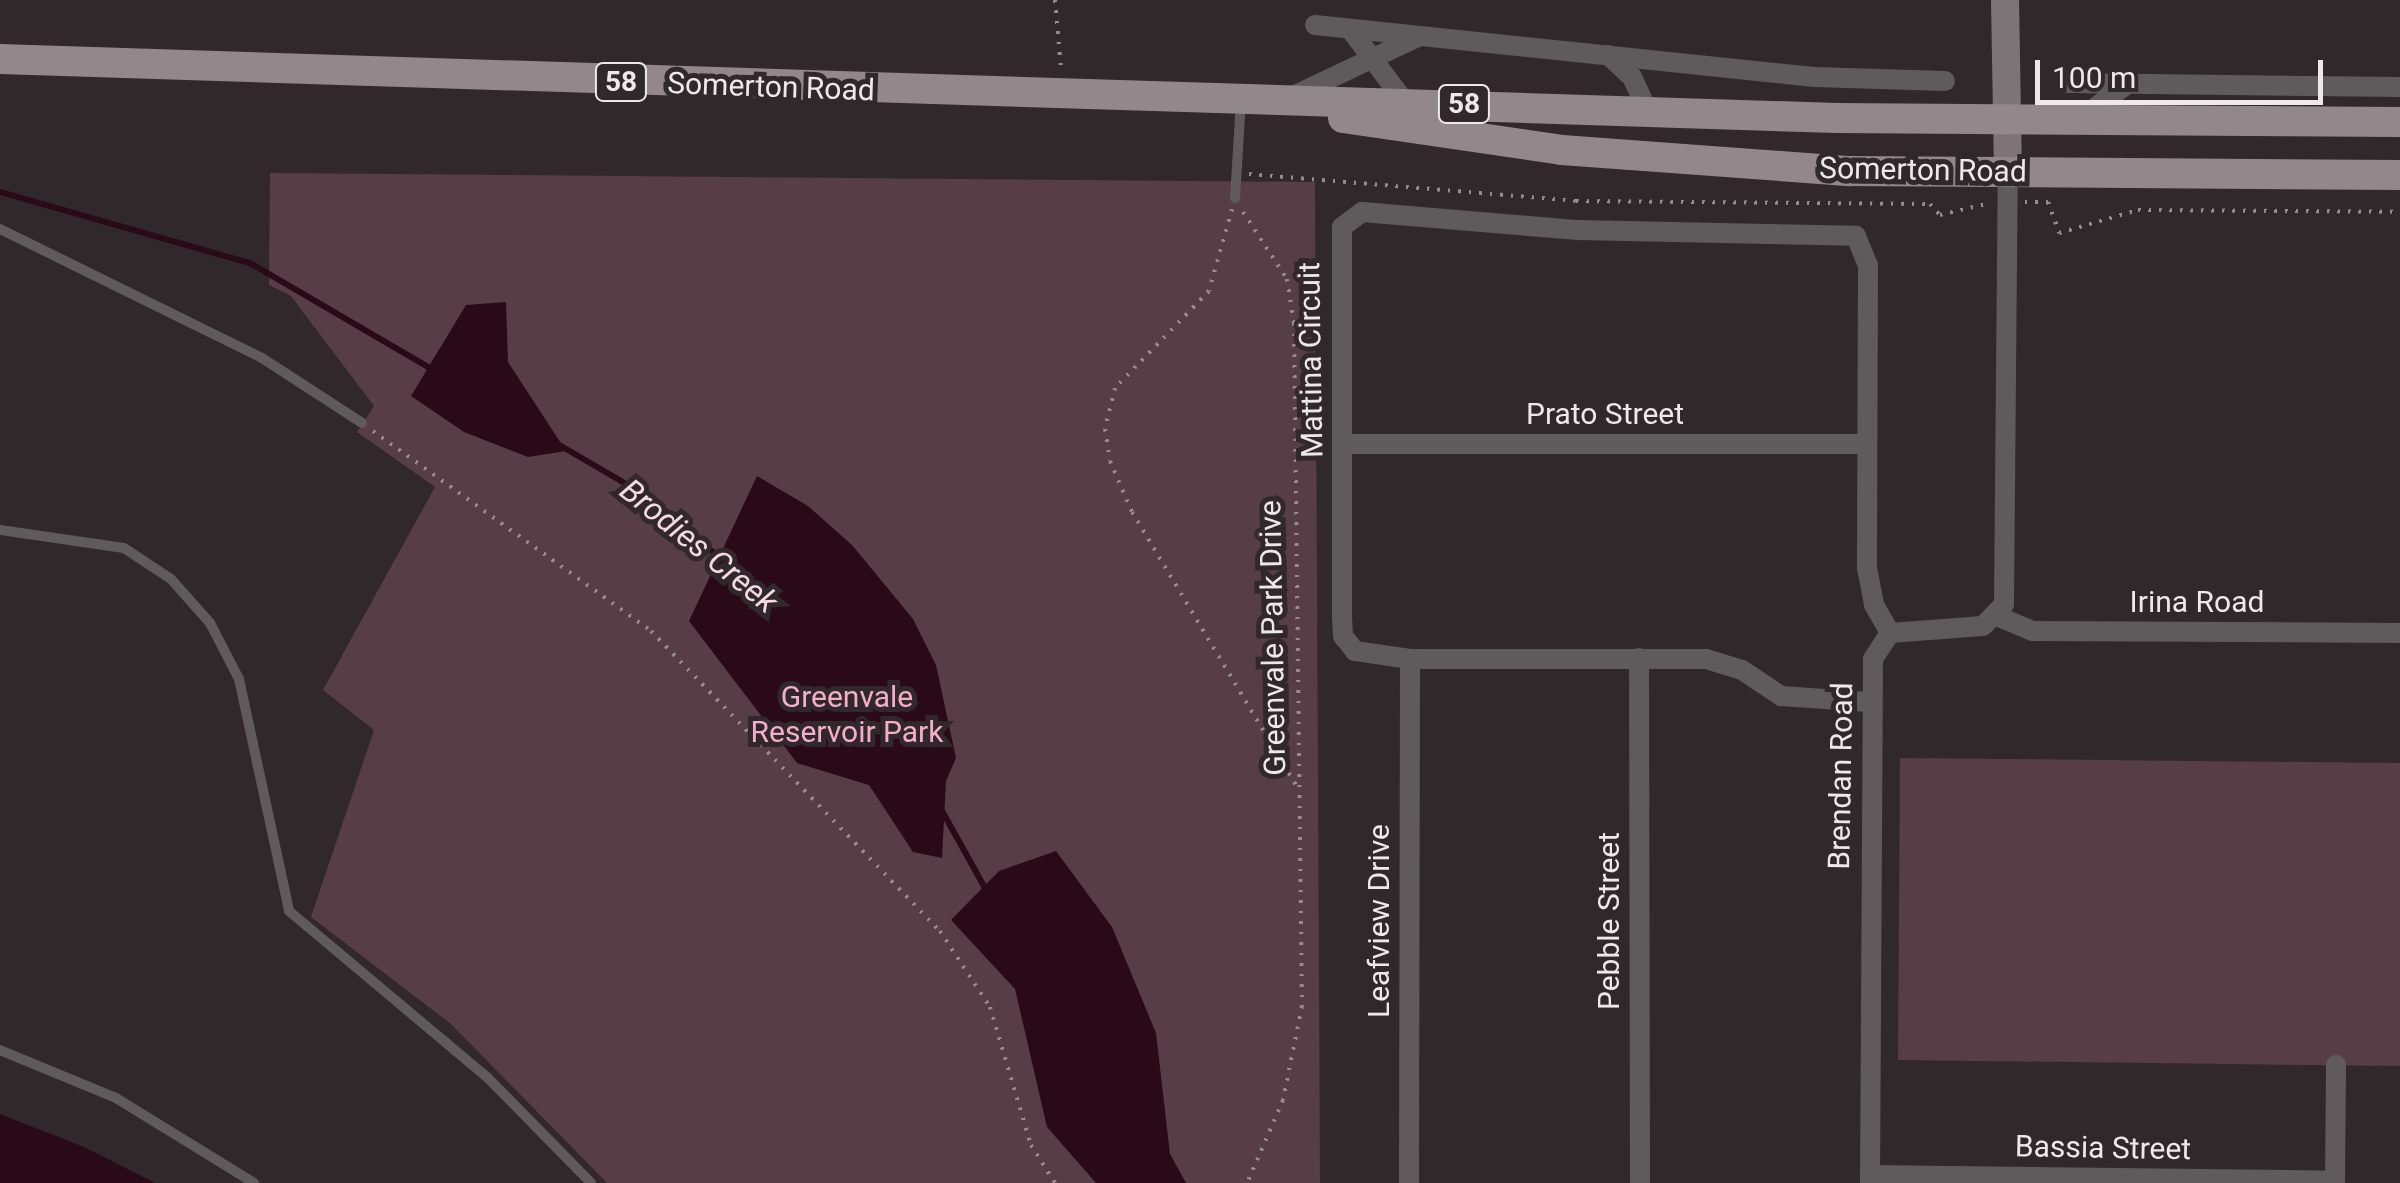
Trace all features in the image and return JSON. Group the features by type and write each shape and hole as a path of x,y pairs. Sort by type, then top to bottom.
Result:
{"main road":[{"name":"Somerton Road","path":"0,59 1062,98 1242,100 1293,96 2008,120 2400,122"},
{"name":"Somerton Road","path":"1242,100 1449,129 1562,150 2008,188 2400,175"}],"street":[{"path":"1890,633 1983,626 1997,616 2007,586 2005,0"},
{"path":"1314,25 1832,78 1944,82"},
{"path":"1350,29 1376,56 1400,102"},
{"name":"Somerton Road","path":"1293,96 1418,36"},
{"path":"1608,56 1632,77 1648,110"},
{"path":"2068,83 2400,87"},
{"path":"2076,120 2128,84"},
{"name":"Somerton Road","path":"1400,102 1449,129"},
{"name":"Mattina Circuit","path":"1868,702 1781,696 1725,662 1639,658 1370,658 1344,636 1342,227 1362,212 1578,230 1856,236 1868,266 1867,568 1874,606 1890,633"},
{"name":"Prato Street","path":"1342,444 1867,444"},
{"name":"Irina Road","path":"1997,616 2032,631 2400,633"},
{"name":"Brendan Road","path":"1870,1179 1868,702 1875,648 1890,633"},
{"name":"Pebble Street","path":"1639,658 1640,1183"},
{"name":"Leafview Drive","path":"1409,1183 1410,659"},
{"path":"2335,1182 2336,1065"},
{"name":"Bassia Street","path":"1870,1179 2335,1182"}],"lane":[{"path":"1235,198 1232,172 1242,100"},
{"path":"0,229 262,358 362,424"},
{"path":"0,530 124,548 171,579 210,623 239,679 266,784 274,864 289,911 488,1077 591,1183"},
{"path":"0,1050 116,1098 254,1183"}],"path":[{"path":"1055,0 1062,98"},
{"path":"1232,172 1576,201 1930,204 1940,215 2008,188 2048,202 2059,233 2138,210 2400,212"},
{"path":"1235,198 1209,291 1115,388 1105,430 1110,461 1132,512 1287,760 1300,794"},
{"name":"Greenvale Park Drive","path":"1235,198 1280,264 1292,302 1300,794 1298,1053 1247,1183"},
{"path":"362,424 651,631 928,918 990,1007 1031,1145 1056,1183"}],"green space":[{"name":"Greenvale Reservoir Park","path":"270,173 1315,182 1320,1183 607,1183 451,1024 311,917 374,730 323,690 435,487 357,432 374,406 291,296 269,285"},
{"path":"1900,758 2400,763 2400,1066 1898,1060"}],"shaded area":[{"path":"506,302 508,362 566,451 528,457 464,432 411,396 466,305"},
{"path":"757,476 808,506 852,545 913,619 936,665 956,758 946,781 942,858 913,852 869,785 797,763 689,621"},
{"path":"1056,851 1112,927 1156,1033 1170,1154 1186,1183 1096,1183 1047,1127 1015,989 951,920 999,871"},
{"path":"0,1114 84,1147 155,1183 0,1183"}],"waterway":[{"name":"Brodies Creek","path":"0,192 250,263 433,370"},
{"name":"Brodies Creek","path":"556,443 650,498 721,559"},
{"name":"Brodies Creek","path":"941,809 986,890"}]}
